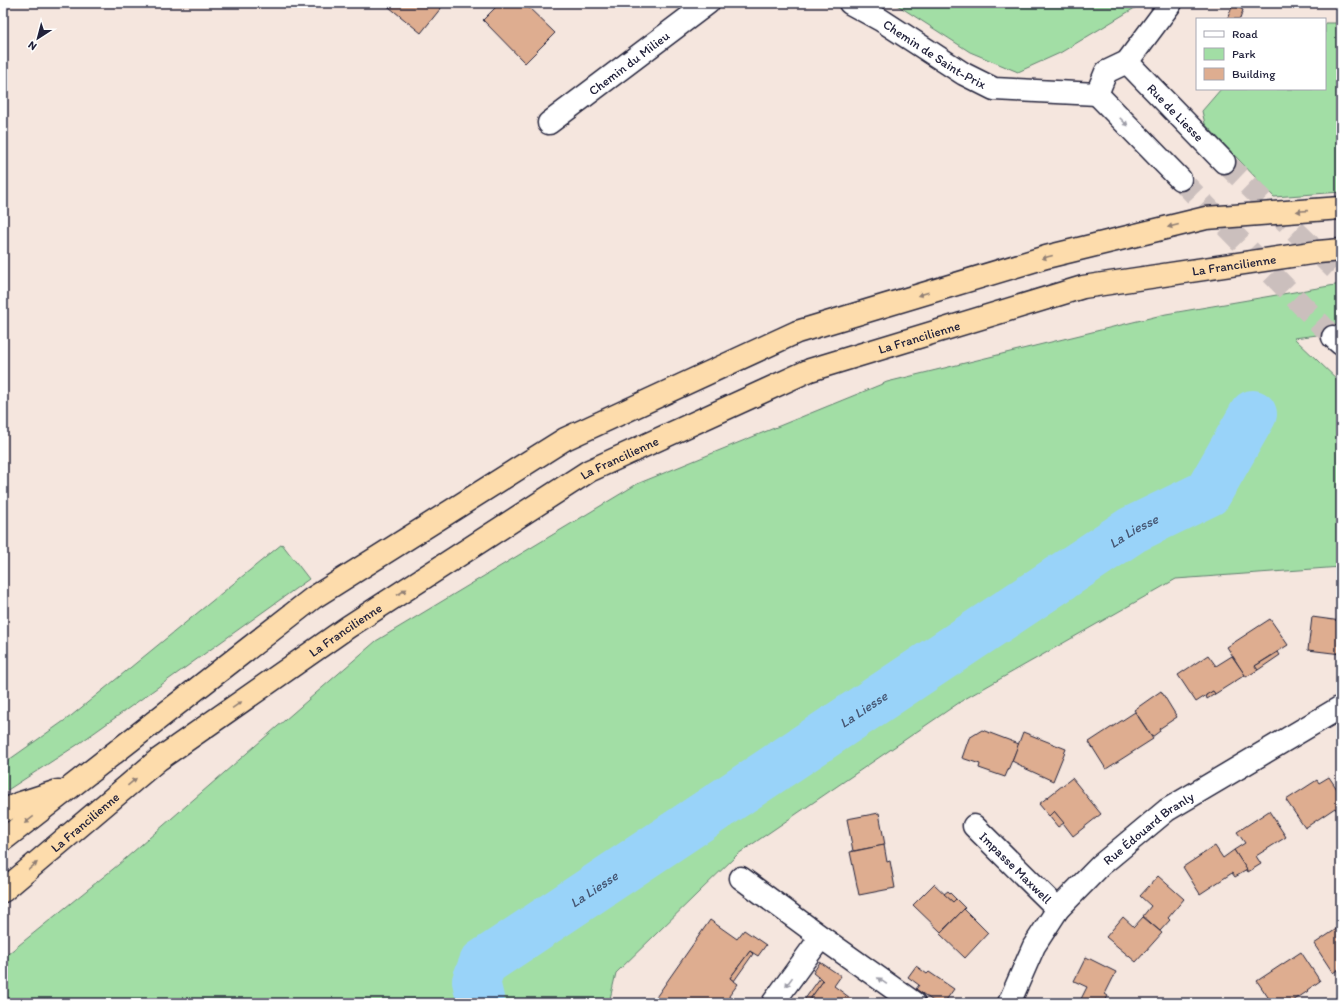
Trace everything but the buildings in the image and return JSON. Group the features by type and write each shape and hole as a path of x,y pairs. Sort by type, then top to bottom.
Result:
{"highway":[{"path":"3,840 313,598 573,435 797,332 1046,257 1206,218 1341,208"},
{"name":"La Francilienne","path":"3,892 158,760 348,627 589,471 810,370 1083,288 1318,252 1341,250"},
{"path":"3,811 18,804 71,787"}],"street":[{"name":"Chemin du Milieu","path":"549,123 708,3"},
{"name":"Chemin de Saint-Prix","path":"850,3 881,20 964,74 994,89 1097,94"},
{"path":"1171,3 1127,62 1106,72 1097,94 1180,179"},
{"name":"Rue de Liesse","path":"1127,62 1224,162"},
{"name":"Rue Édouard Branly","path":"1009,1003 1034,946 1058,909 1101,865 1168,810 1341,707"},
{"name":"Impasse Maxwell","path":"974,826 1058,909"},
{"path":"741,878 914,1003"},
{"path":"773,1003 821,937"}],"green space":[{"path":"894,3 1143,3 1060,53 1018,72 970,52"},
{"path":"1326,23 1341,23 1341,192 1274,197 1205,124 1202,111 1220,90 1326,90"},
{"path":"1341,284 1341,332 1294,338 1341,383 1341,567 1176,579 963,700 738,854 616,973 609,1003 3,1003 3,958 118,865 376,641 637,484 887,382 1166,314"},
{"path":"282,544 309,579 77,745 3,793 3,764 71,716"}],"waterway":[{"name":"La Liesse","path":"481,1003 476,981 483,963 1132,530 1208,493 1253,414"}],"tunnel":[{"path":"1224,162 1341,275"},
{"path":"1180,179 1333,337"}]}
